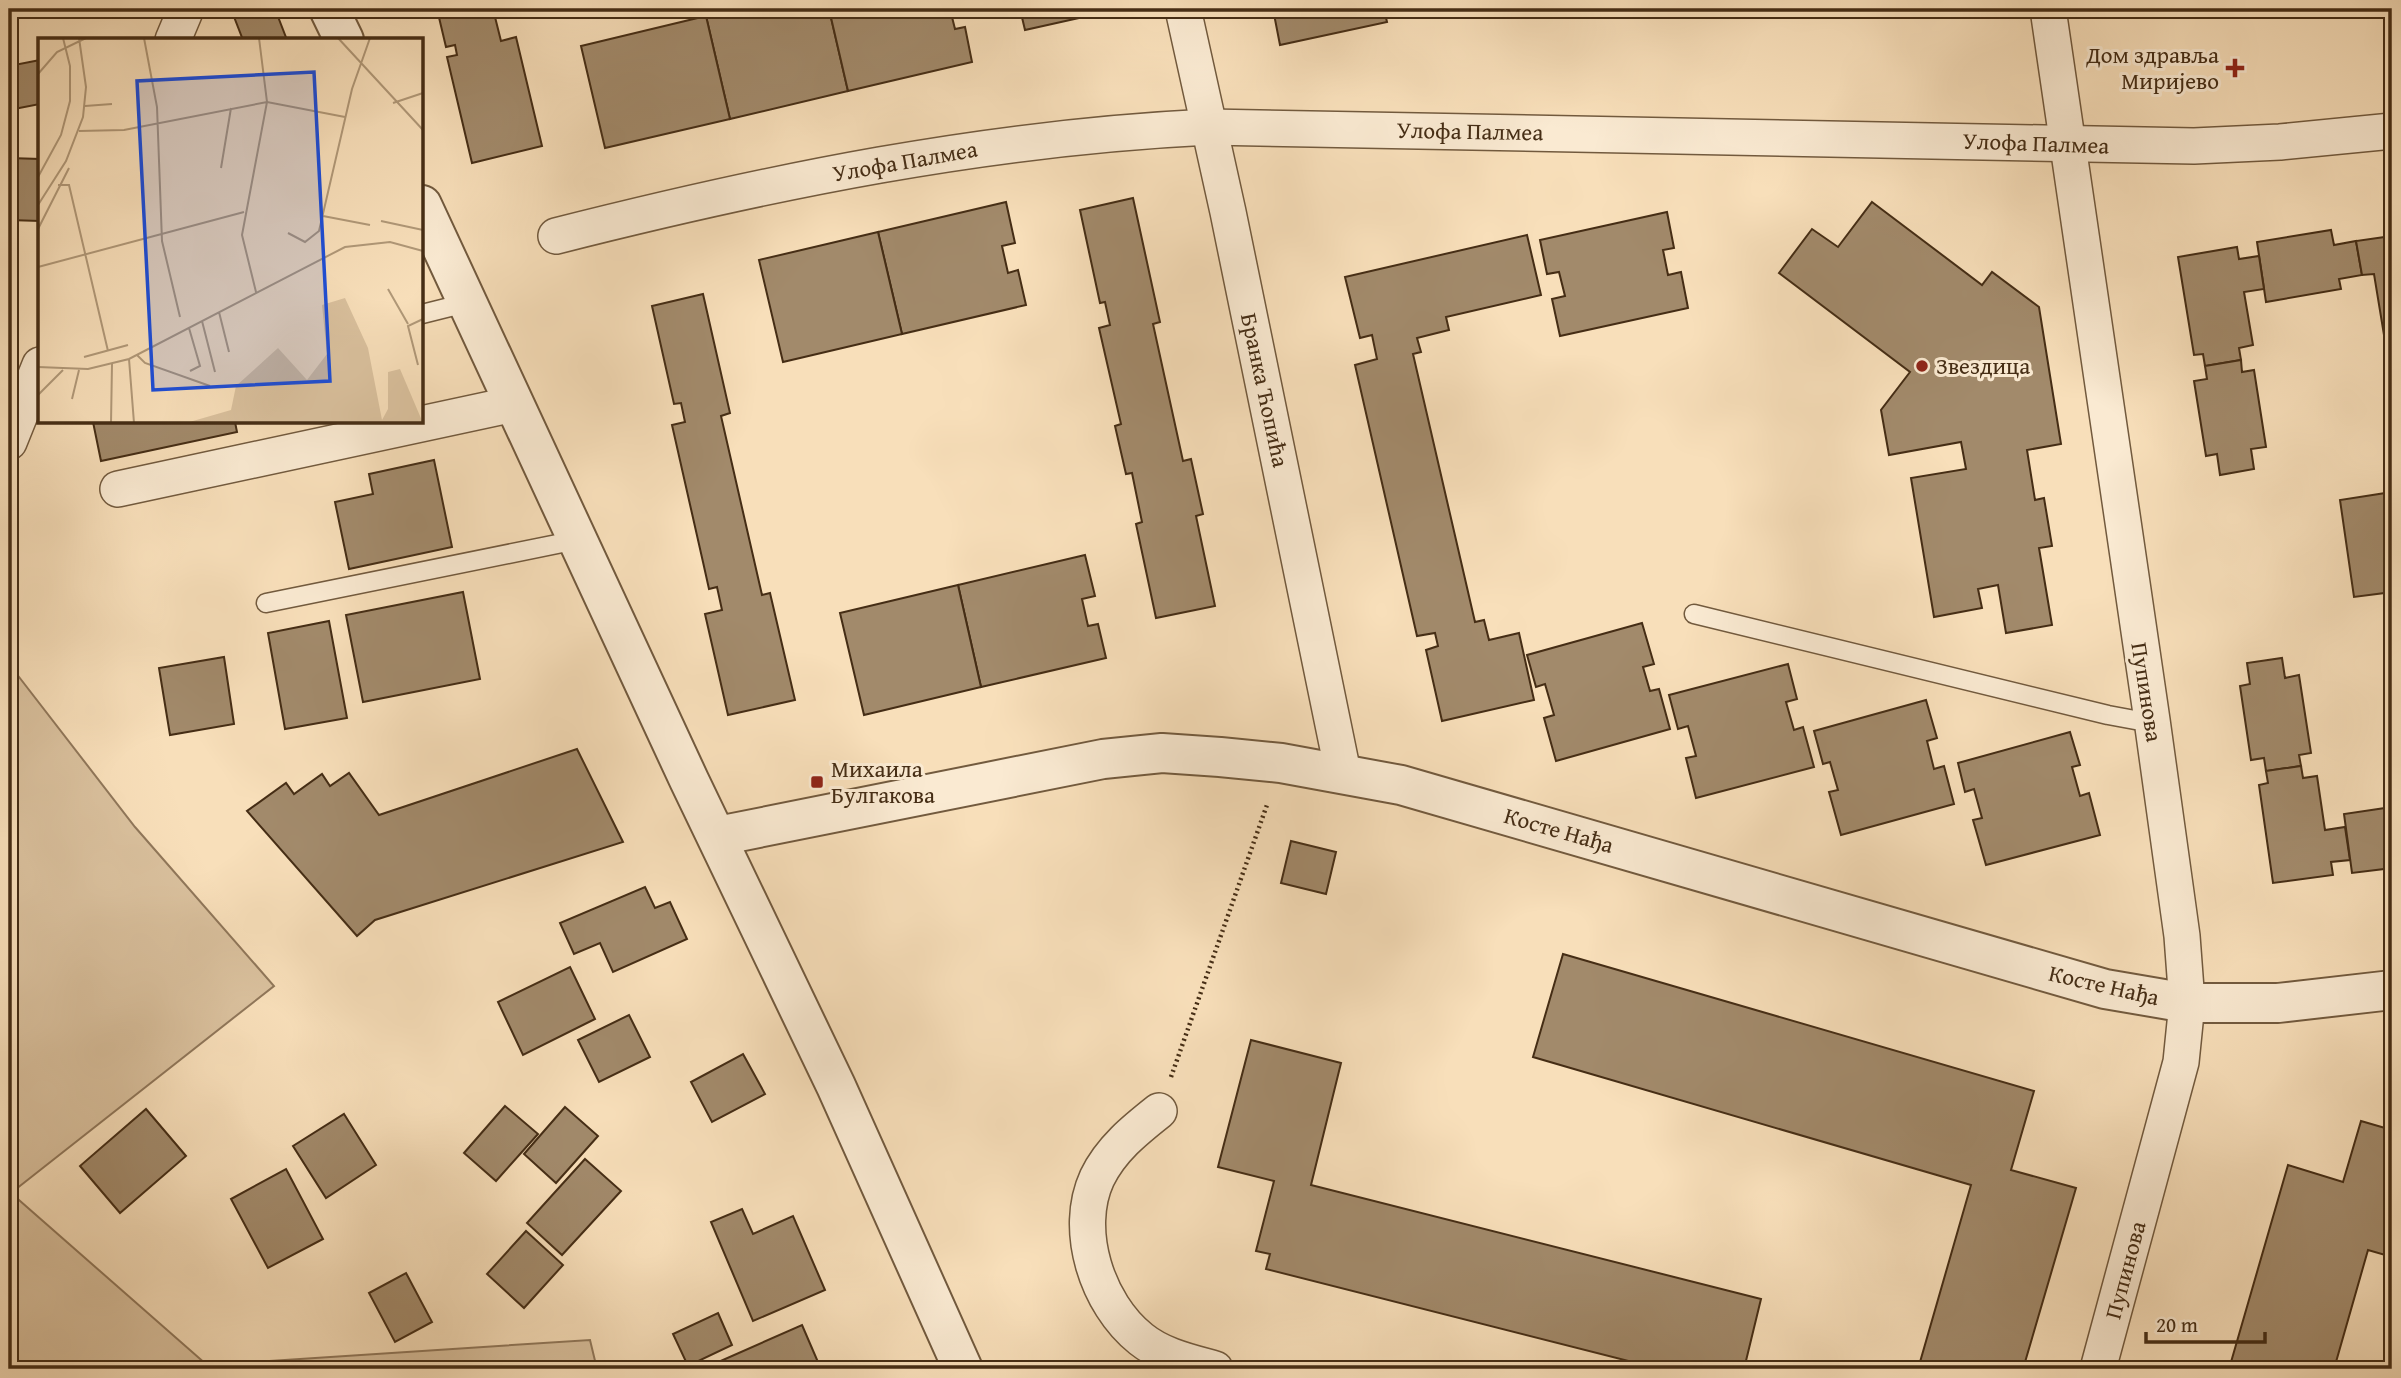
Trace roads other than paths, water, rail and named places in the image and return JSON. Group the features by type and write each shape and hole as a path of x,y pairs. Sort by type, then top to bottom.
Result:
{"street":[{"path":"174,38 186,9"},
{"path":"329,9 343,38"},
{"name":"Бранка Ћопића","path":"1183,9 1343,773"},
{"name":"Пупинова","path":"2048,9 2152,720 2182,936 2187,1003 2181,1062 2098,1369"},
{"name":"Улофа Палмеа","path":"556,236 669,207 897,160 1028,141 1148,130 1209,127 2194,146 2360,136 2392,131"},
{"path":"424,209 577,540 836,1086 963,1369"},
{"path":"9,442 38,370"},
{"path":"424,423 514,404"},
{"path":"118,489 421,424"},
{"name":"Косте Нађа","path":"718,836 1103,759 1162,753 1281,763 1401,785 2105,989 2187,1003 2278,1003 2392,990"},
{"path":"1159,1111 1112,1154 1097,1179 1089,1208 1088,1236 1094,1266 1104,1294 1140,1339 1163,1353 1215,1369"}],"lane":[{"path":"424,314 466,303"},
{"path":"267,603 577,540"},
{"path":"1694,614 2108,715 2152,720"}],"place":[{"name":"Дом здравља Миријево","path":"2235,68"},
{"name":"Звездица","path":"1922,366"},
{"name":"Михаила Булгакова","path":"817,782"}]}
